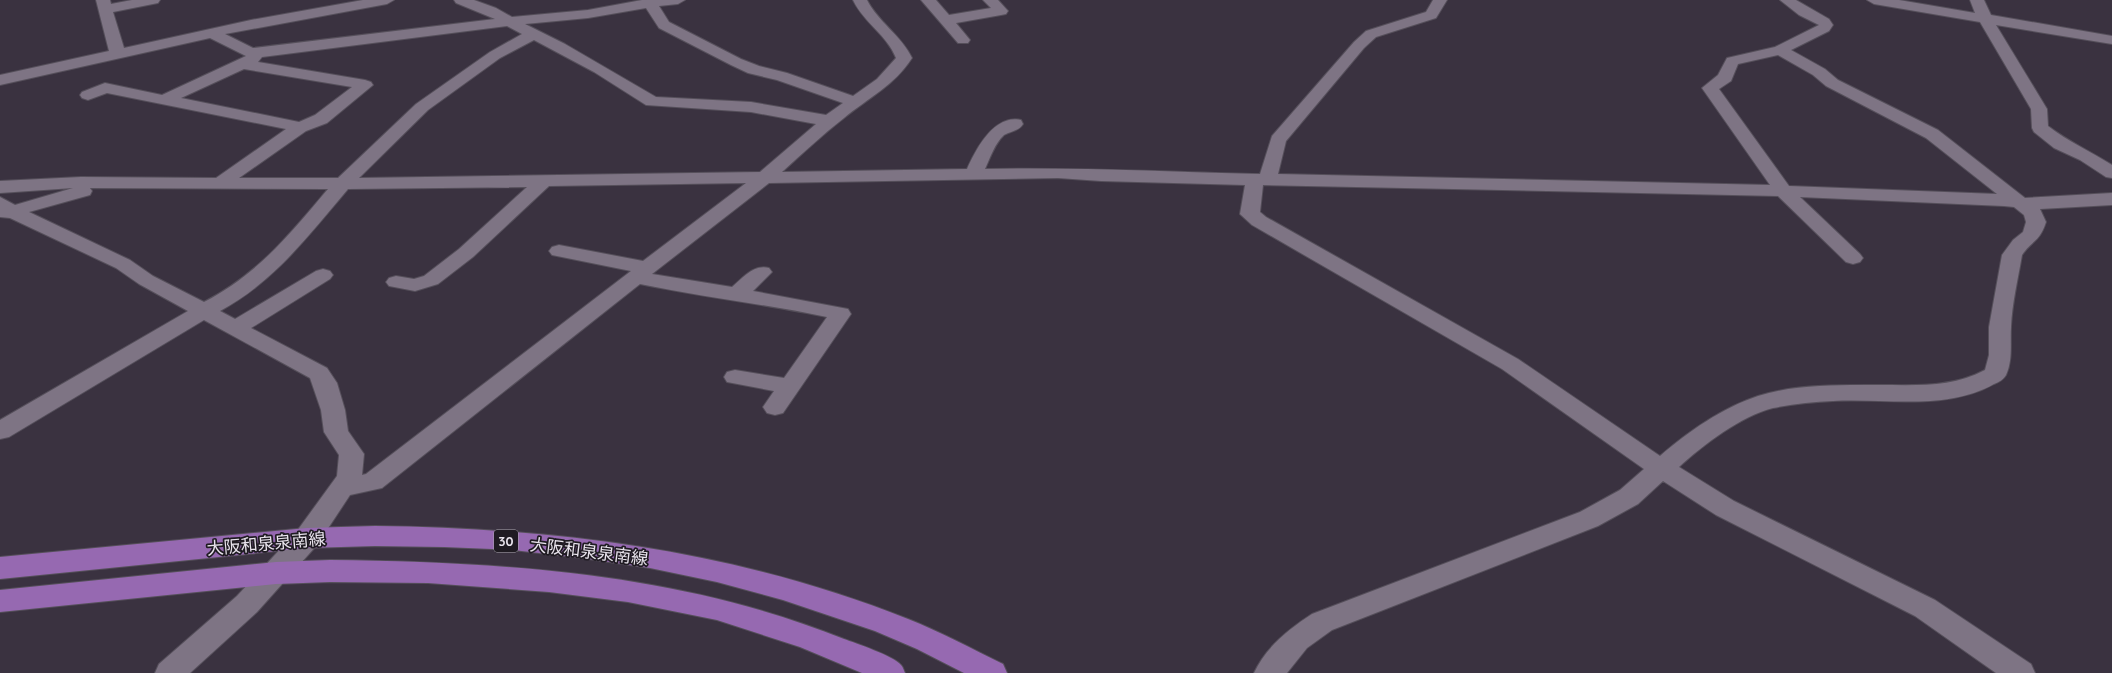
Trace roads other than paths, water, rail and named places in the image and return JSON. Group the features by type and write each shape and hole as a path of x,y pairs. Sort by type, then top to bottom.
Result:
{"main road":[{"name":"大阪和泉泉南線","path":"0,568 307,538 356,536 457,538 557,545 663,560 751,580 822,601 906,631 992,673"},
{"name":"大阪和泉泉南線","path":"0,602 276,573 330,571 428,572 549,581 628,591 725,611 808,637 867,661 890,673"}],"street":[{"path":"118,54 105,4 153,0"},
{"path":"0,80 212,33 387,0"},
{"path":"461,0 490,11 599,69 652,102 751,107 829,121"},
{"path":"212,33 251,53 266,52 588,14 650,3 678,0"},
{"path":"343,487 372,482 643,273 682,241 713,221 829,121 889,78 904,58 901,49 881,28 860,0"},
{"path":"928,0 963,40"},
{"path":"946,20 1001,11 990,0"},
{"path":"1440,0 1431,15 1371,34 1359,45 1278,140 1250,214 1259,221 1510,364 1662,469 1724,508 1813,554 1926,608 2020,673"},
{"path":"1786,0 1804,12 1819,18 1826,25 1824,28 1780,50 1732,61 1729,65 1728,73 1725,78 1710,88 1783,191 1853,258"},
{"path":"1874,0 2112,40"},
{"path":"1977,0 1986,19 2039,110 2040,128 2060,144 2086,156 2112,173"},
{"path":"650,3 664,25 736,62 754,70 781,76 856,102"},
{"path":"0,431 170,329 228,298 277,260 343,184 422,107 495,55 525,38 534,35"},
{"path":"1269,673 1297,640 1322,622 1589,519 1629,497 1686,447 1731,417 1766,402 1799,396 1834,393 1928,393 1955,390 1979,383 1995,374 2000,355 2000,327 2012,255 2020,244 2032,235 2036,222 2034,213 2022,202 1932,134 1882,107 1832,83 1819,72 1780,50"},
{"path":"164,100 266,52"},
{"path":"220,183 300,127 321,119 365,85 242,64"},
{"path":"88,95 105,88 300,127"},
{"path":"974,174 983,153 998,132 1016,124"},
{"path":"0,187 111,182 343,184 1058,173 1101,176 1262,180 1783,191 2004,200 2030,204 2112,199"},
{"path":"396,282 415,285 430,280 466,252 544,181"},
{"path":"4,210 111,182"},
{"path":"4,210 123,264 146,280 319,373 325,383 333,410 336,432 352,454 349,477 307,538 247,604 170,673"},
{"path":"558,252 643,273 674,285 781,301 840,314 774,407"},
{"path":"737,294 762,272"},
{"path":"235,328 323,275"},
{"path":"735,377 789,386"}]}
